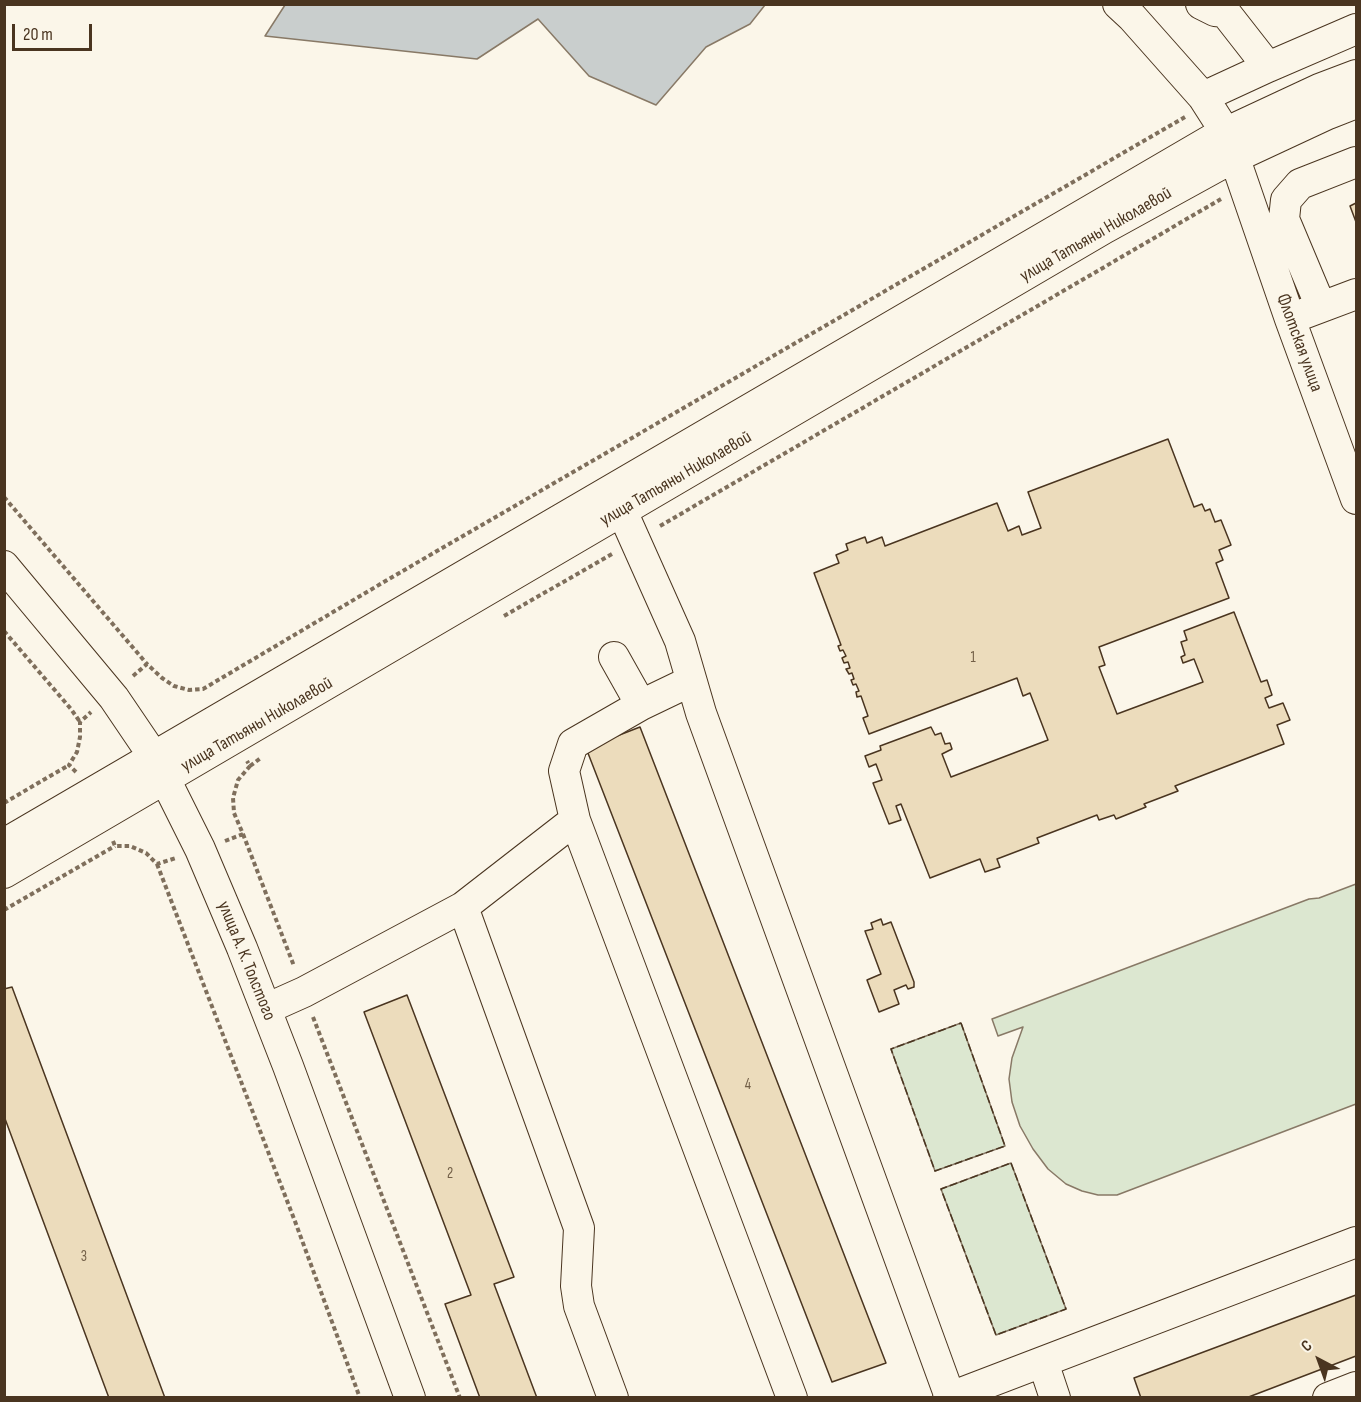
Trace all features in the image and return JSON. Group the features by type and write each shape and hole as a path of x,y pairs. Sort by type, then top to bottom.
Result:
{"street":[{"name":"Флотская улица","path":"1118,4 1206,102 1230,145 1290,319 1356,499"},
{"path":"1223,7 1268,67"},
{"path":"1206,102 1268,67 1356,29"},
{"name":"улица Татьяны Николаевой","path":"4,844 160,768 622,511 1105,228 1318,89 1356,75"},
{"name":"улица Татьяны Николаевой","path":"4,873 160,768 1230,145 1356,103"},
{"path":"1321,307 1284,219 1286,200 1300,184 1356,162"},
{"path":"1290,319 1356,294"},
{"path":"622,511 680,641 705,725 949,1397 1356,1242"},
{"name":"улица А. К. Толстого","path":"4,567 114,698 160,768 200,849 266,1009 410,1398"},
{"path":"614,657 641,705"},
{"path":"691,681 641,705 573,744 564,771 575,820 792,1398"},
{"path":"266,1009 304,992 463,907 575,820"},
{"path":"463,907 579,1228 576,1286 579,1306 612,1398"},
{"path":"1043,1362 1055,1398"},
{"path":"1328,1398 1356,1387"}],"path":[{"path":"204,689 1188,115 1206,102"},
{"path":"503,616 1244,186"},
{"path":"4,497 147,664"},
{"path":"4,631 80,722"},
{"path":"250,766 269,752"},
{"path":"4,803 69,765"},
{"path":"243,834 460,1398"},
{"path":"4,910 115,846"},
{"path":"157,864 296,1224 360,1398"}],"green space":[{"path":"1356,884 1356,1104 1117,1195 1098,1195 1082,1191 1066,1184 1048,1169 1020,1126 1012,1102 1009,1079 1012,1058 1023,1027 998,1036 992,1019 1309,899 1319,898"},
{"path":"961,1023 1005,1146 935,1171 891,1049"},
{"path":"1011,1163 1066,1309 996,1335 941,1189"}],"shaded area":[{"path":"285,5 765,5 750,24 706,47 656,105 589,76 538,19 477,59 265,36"}],"building":[{"path":"1356,203 1356,222 1350,206"},
{"path":"1168,439 1194,507 1202,504 1205,511 1210,509 1215,522 1221,520 1231,545 1219,550 1223,560 1216,563 1229,598 1099,647 1105,665 1099,667 1117,714 1203,682 1194,659 1183,663 1181,657 1185,655 1181,642 1187,640 1184,631 1234,612 1261,682 1267,680 1272,695 1265,698 1269,708 1283,703 1290,720 1277,725 1284,744 1175,786 1178,791 1144,804 1146,807 1116,819 1114,815 1099,820 1097,815 1037,838 1039,843 997,859 1000,867 985,872 980,859 930,878 901,804 896,806 901,820 889,824 873,783 882,780 876,764 869,767 865,756 881,750 880,746 931,727 935,735 941,733 945,744 950,743 952,749 942,754 951,777 1048,740 1030,693 1023,696 1017,678 869,734 863,718 868,716 861,696 857,697 856,692 859,691 851,680 854,679 852,673 849,674 846,669 850,668 848,662 844,663 842,658 846,656 838,646 841,645 814,573 839,563 836,555 848,550 846,544 865,537 867,543 882,537 885,546 997,503 1008,531 1019,526 1022,535 1041,528 1028,492"},
{"path":"640,727 886,1363 832,1382 586,748"},
{"path":"881,919 883,925 891,922 914,987 908,989 906,985 894,990 899,1004 879,1012 867,980 881,974 865,931 873,929 871,923"},
{"path":"12,987 165,1398 109,1398 4,1116 4,989"},
{"path":"407,995 514,1277 494,1284 537,1398 480,1398 445,1304 471,1295 364,1012"},
{"path":"1356,1295 1356,1356 1246,1398 1141,1398 1134,1378"}],"fence":[{"path":"961,1023 1005,1146 935,1171 891,1049 961,1023"},
{"path":"1011,1163 1066,1309 996,1335 941,1189 1011,1163"}]}
